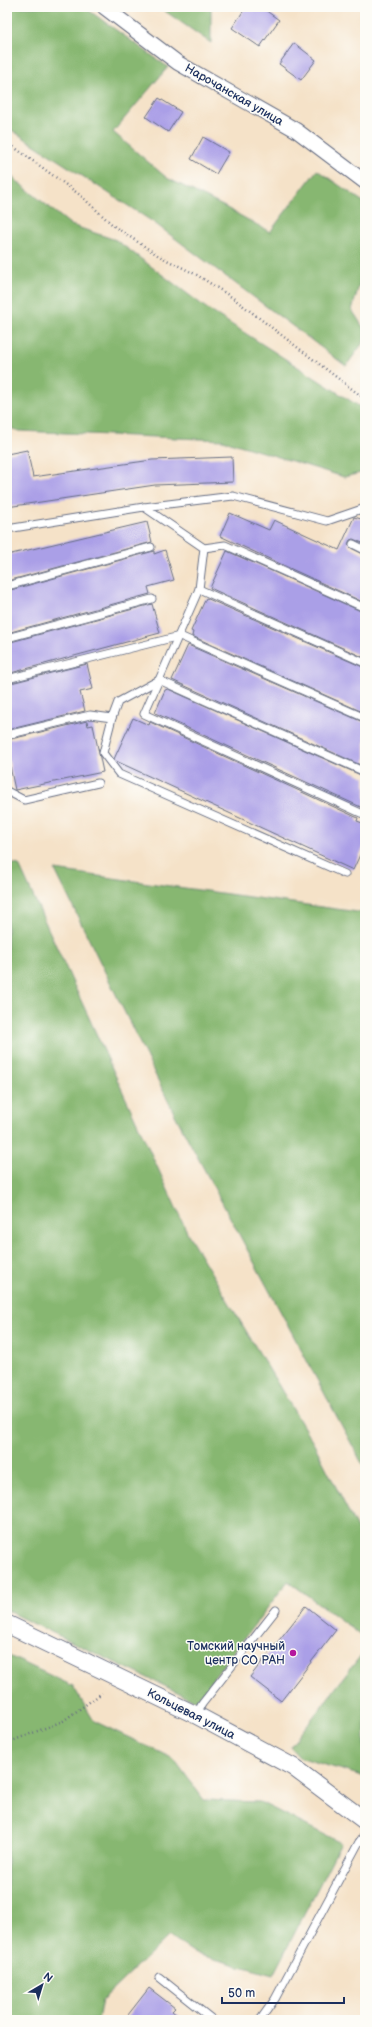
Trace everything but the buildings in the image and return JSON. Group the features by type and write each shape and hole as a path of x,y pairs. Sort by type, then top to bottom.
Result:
{"street":[{"name":"Нарочанская улица","path":"104,7 178,63 296,130 365,182"},
{"name":"Кольцевая улица","path":"7,1624 196,1715 293,1767 365,1821"}],"lane":[{"path":"7,529 144,507 233,496 327,521 365,508"},
{"path":"144,507 204,548 224,545 365,608"},
{"path":"353,544 365,550"},
{"path":"7,586 151,547"},
{"path":"204,548 199,589 180,636 144,714 365,815"},
{"path":"199,589 365,663"},
{"path":"7,638 152,599"},
{"path":"7,678 180,636 365,718"},
{"path":"159,680 118,702 112,718 103,753 119,774 345,874"},
{"path":"159,680 365,772"},
{"path":"7,735 90,716 112,718"},
{"path":"7,791 24,800 98,783"},
{"path":"196,1715 202,1704 276,1610"},
{"path":"260,2020 275,1999 359,1842 365,1834"},
{"path":"159,1977 213,2020"}],"path":[{"path":"7,142 80,195 115,227 159,256 197,275 233,298 365,399"},
{"path":"7,1743 63,1722 102,1693"}],"green space":[{"path":"9,7 84,7 168,67 113,132 167,178 223,206 270,232 317,170 365,203 365,264 352,310 365,330 365,340 346,366 153,222 7,127 7,11"},
{"path":"159,7 211,7 211,43"},
{"path":"7,173 71,225 116,240 209,310 365,410 365,472 344,477 223,440 19,431 7,427"},
{"path":"7,863 19,865 188,1234 315,1446 365,1544 365,1638 288,1581 196,1701 7,1611"},
{"path":"55,870 365,913 365,1469 175,1115"},
{"path":"365,1650 365,1777 299,1757 290,1747"},
{"path":"7,1655 73,1686 94,1721 174,1759 204,1800 260,1802 341,1843 273,1975 196,1954 169,1936 102,2000 98,2020 7,2020"}],"place":[{"name":"Томский научный центр СО РАН","path":"293,1653"}]}
